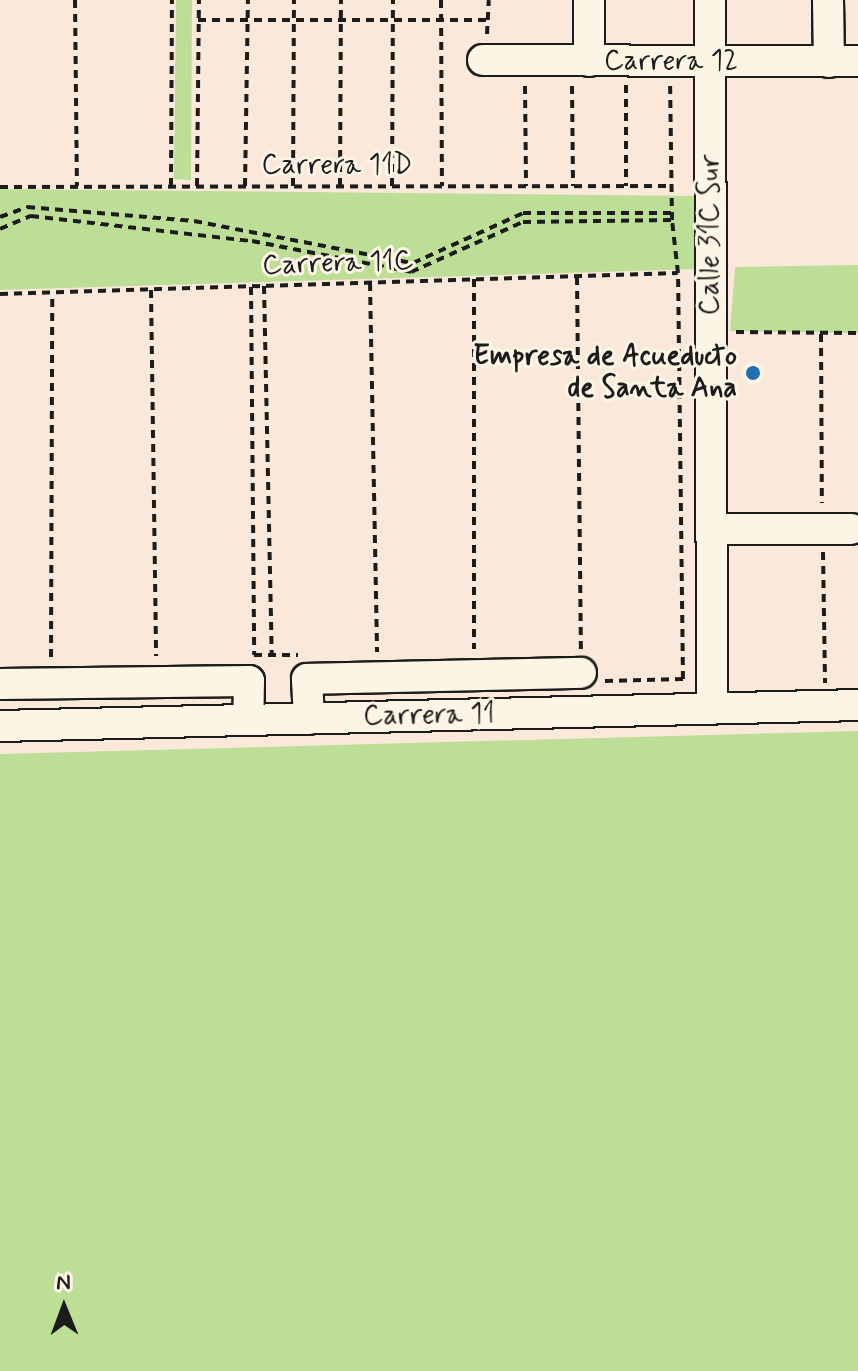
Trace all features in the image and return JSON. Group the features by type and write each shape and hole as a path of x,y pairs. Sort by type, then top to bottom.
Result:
{"street":[{"path":"580,72 589,0"},
{"name":"Calle 31C Sur","path":"710,0 712,709"},
{"path":"828,0 843,62"},
{"name":"Carrera 12","path":"483,60 580,72 711,63 843,62"},
{"path":"712,529 851,529"},
{"path":"309,719 307,679 576,659"},
{"path":"0,684 249,681 248,720"},
{"name":"Carrera 11","path":"0,726 858,705"}],"path":[{"path":"75,0 77,186"},
{"path":"171,187 172,0"},
{"path":"197,186 199,0"},
{"path":"245,186 248,0"},
{"path":"293,186 294,0"},
{"path":"340,186 341,0"},
{"path":"392,186 393,0"},
{"path":"441,0 442,186"},
{"path":"483,60 489,0"},
{"path":"198,20 489,20"},
{"path":"573,186 580,72"},
{"path":"577,277 576,659 587,682 683,679 678,273 672,220 670,82"},
{"path":"626,83 626,186"},
{"path":"525,84 526,186"},
{"name":"Carrera 11D","path":"0,187 673,186"},
{"path":"0,217 27,207 194,221 413,263 523,213 672,213"},
{"path":"0,229 31,216 252,241 411,272 523,222 672,220"},
{"name":"Carrera 11C","path":"0,294 678,273"},
{"path":"474,279 474,651"},
{"path":"370,283 377,654 391,654"},
{"path":"264,286 272,655"},
{"path":"251,287 254,655"},
{"path":"151,289 156,656"},
{"path":"51,657 52,293"},
{"path":"730,331 858,333"},
{"path":"460,652 490,651"}],"green space":[{"path":"176,0 192,0 191,180 174,179"},
{"path":"0,189 697,196 697,269 0,290"},
{"path":"858,265 858,333 730,331 735,267"},
{"path":"858,731 858,1371 0,1371 0,754"}],"place":[{"name":"Empresa de Acueducto de Santa Ana","path":"753,373"}]}
